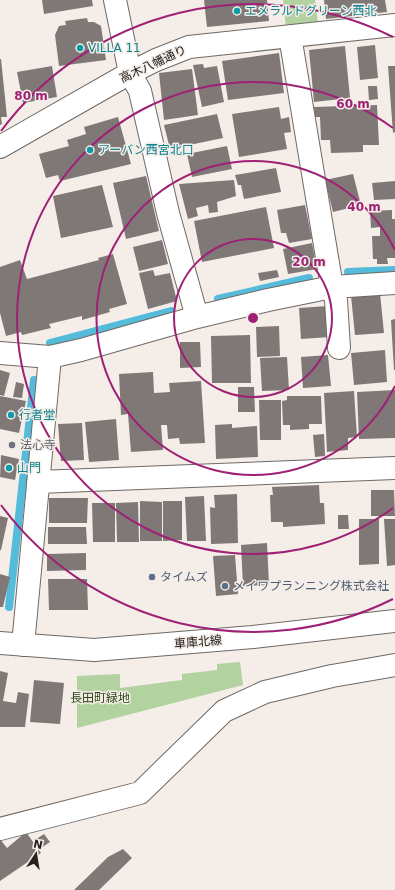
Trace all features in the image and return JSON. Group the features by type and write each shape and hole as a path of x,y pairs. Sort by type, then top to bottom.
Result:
{"street":[{"path":"115,0 130,73 140,91 168,213 197,317"},
{"name":"高木八幡通り","path":"0,147 130,73 156,60 189,47 395,25"},
{"path":"290,36 332,287 336,300 339,348"},
{"path":"0,353 50,357 81,350 197,317 268,300 332,287 395,283"},
{"path":"23,645 50,357"},
{"path":"38,482 395,468"},
{"name":"車庫北線","path":"0,643 94,650 253,637 395,621"},
{"path":"0,829 140,793 224,711 264,692 332,676 395,665"}],"green space":[{"path":"283,0 315,0 318,24 286,27"},
{"name":"長田町緑地","path":"240,662 243,685 77,728 77,676 120,674 120,688 182,680 182,674 217,670 217,664"}],"building":[{"path":"42,0 92,0 93,6 44,14"},
{"name":"エメラルドグリーン西北","path":"204,0 267,0 269,21 207,27"},
{"path":"324,0 385,0 387,12 326,19"},
{"name":"VILLA 11","path":"87,18 88,22 94,22 101,26 106,60 59,66 55,35 59,26 66,25 65,21"},
{"path":"375,45 378,78 360,80 357,47"},
{"path":"345,46 350,98 314,102 309,50"},
{"path":"279,53 284,93 228,100 222,61"},
{"path":"0,59 7,117 1,117 2,124 0,125"},
{"path":"203,64 204,68 217,66 224,102 202,107 193,65"},
{"path":"52,66 57,97 23,103 17,72"},
{"path":"388,66 395,66 395,132 393,133"},
{"path":"192,69 198,115 164,120 159,73"},
{"path":"368,86 377,86 378,99 369,100"},
{"path":"377,105 379,145 363,145 363,152 331,153 330,140 321,140 320,117 315,117 314,107"},
{"path":"279,107 281,119 289,117 291,132 284,133 287,149 239,157 232,114"},
{"path":"217,114 223,138 170,149 164,125"},
{"name":"アーバン西宮北口","path":"118,117 131,164 60,181 58,175 46,178 39,154 69,146 67,140 86,134 84,127"},
{"path":"227,146 232,169 192,177 187,154"},
{"path":"276,168 281,192 244,199 241,185 238,185 235,175"},
{"path":"353,174 361,205 333,212 325,180"},
{"path":"146,176 159,231 126,239 113,183"},
{"path":"234,180 236,196 217,202 218,212 209,213 208,205 196,208 198,216 188,219 179,184"},
{"path":"395,181 395,199 374,200 372,183"},
{"path":"102,185 113,227 61,238 53,196"},
{"path":"305,205 312,239 289,243 286,233 281,233 277,210"},
{"path":"266,207 274,248 202,262 194,221"},
{"path":"392,210 392,219 395,219 395,258 387,258 388,264 377,264 377,259 373,259 372,236 380,236 380,227 371,228 370,211"},
{"path":"162,240 168,264 139,271 133,247"},
{"path":"312,243 317,269 288,274 283,249"},
{"path":"113,254 127,304 109,309 110,312 82,320 82,316 49,324 51,328 22,335 21,332 6,336 0,313 0,267 20,260 27,279 99,260 98,258"},
{"path":"153,270 155,276 170,273 177,301 148,309 139,273"},
{"path":"277,270 279,277 260,281 258,273"},
{"path":"380,293 384,333 355,335 351,296"},
{"path":"328,306 330,337 301,339 299,308"},
{"path":"395,319 395,370 394,370 391,320"},
{"path":"279,326 280,356 257,357 256,327"},
{"path":"250,335 251,383 212,383 211,336"},
{"path":"180,342 200,342 201,367 180,368"},
{"path":"385,350 387,382 354,385 351,353"},
{"path":"328,355 331,386 303,388 301,357"},
{"path":"287,357 289,390 262,391 260,358"},
{"path":"0,370 10,373 4,396 0,395"},
{"path":"153,372 154,393 170,392 169,383 201,381 205,443 180,444 179,438 168,439 167,425 161,425 163,450 131,452 128,414 121,415 119,374"},
{"path":"16,382 24,384 22,398 13,397"},
{"path":"238,387 254,387 255,412 238,412"},
{"path":"395,390 395,438 359,439 357,392"},
{"path":"354,391 357,437 348,438 348,450 327,452 324,393"},
{"name":"行者堂","path":"0,396 26,401 19,433 0,429"},
{"path":"287,396 321,396 322,424 309,424 309,429 290,430 290,425 283,425 282,401 287,400"},
{"path":"259,400 281,400 281,440 260,440"},
{"path":"116,419 119,460 89,462 85,422"},
{"path":"82,423 84,460 61,461 58,424"},
{"path":"232,424 232,428 257,426 258,457 216,459 215,425"},
{"path":"324,434 325,456 315,457 313,435"},
{"name":"山門","path":"1,455 19,459 15,480 0,477"},
{"path":"319,485 320,503 324,503 325,524 283,527 283,522 271,522 270,495 273,495 272,487"},
{"path":"371,490 394,490 395,516 371,516"},
{"path":"237,494 238,543 211,544 210,507 215,508 214,495"},
{"path":"204,496 206,541 187,541 185,497"},
{"path":"49,498 88,498 87,523 49,523"},
{"path":"140,501 162,502 162,541 140,541"},
{"path":"163,501 182,501 182,540 163,541"},
{"path":"138,502 139,542 117,542 116,503"},
{"path":"92,503 115,503 115,542 93,542"},
{"path":"338,515 348,515 349,529 338,529"},
{"path":"0,516 8,518 1,550 0,550"},
{"path":"359,519 379,519 379,564 359,565"},
{"path":"384,519 395,519 395,565 387,566"},
{"path":"48,527 86,527 87,544 48,544"},
{"path":"267,543 269,585 243,586 241,545"},
{"path":"86,553 86,570 47,571 47,554"},
{"path":"235,555 238,594 216,596 213,556"},
{"path":"0,574 10,577 3,607 0,607"},
{"path":"48,579 87,579 88,610 49,610"},
{"path":"0,671 8,673 3,701 16,703 18,692 29,694 25,727 0,727"},
{"path":"34,680 64,683 60,724 30,722"},
{"path":"26,832 41,853 0,881 0,839 7,848"},
{"path":"44,834 50,842 41,848 35,840"},
{"path":"123,849 132,858 99,890 74,890 108,857"}],"waterway":[{"path":"348,272 395,270"},
{"path":"218,299 309,278"},
{"path":"50,343 171,311"},
{"path":"9,607 34,380"}],"place":[{"name":"エメラルドグリーン西北","path":"237,11"},
{"name":"VILLA 11","path":"80,48"},
{"name":"アーバン西宮北口","path":"90,150"},
{"name":"行者堂","path":"11,415"},
{"name":"法心寺","path":"12,445"},
{"name":"山門","path":"9,468"},
{"name":"タイムズ","path":"152,577"},
{"name":"メイワプランニング株式会社","path":"225,586"}]}
